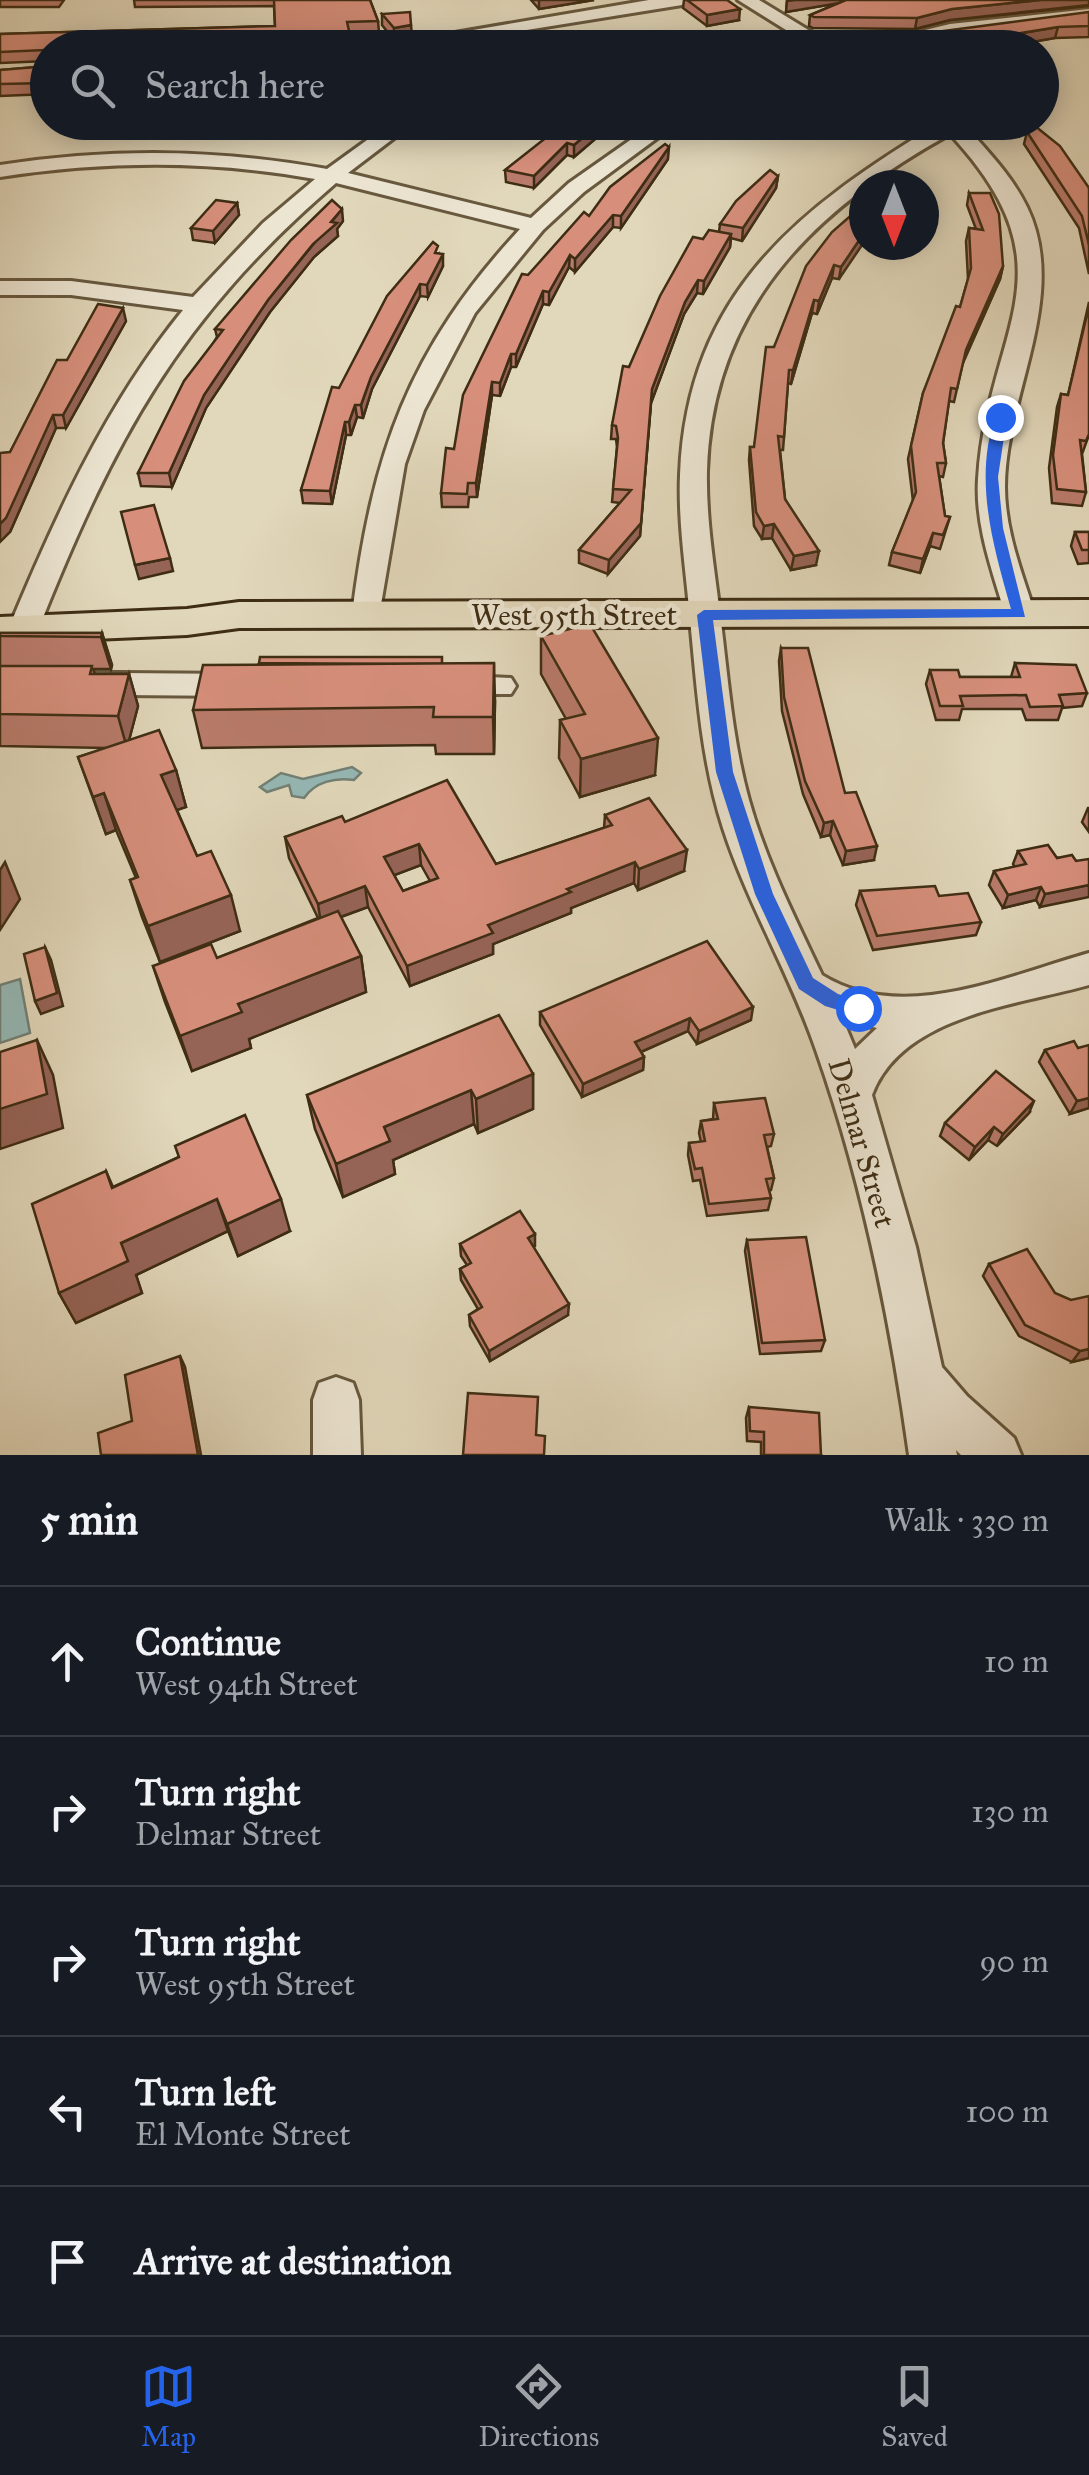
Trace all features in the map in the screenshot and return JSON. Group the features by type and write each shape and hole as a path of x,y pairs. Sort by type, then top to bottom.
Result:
{"main road":[{"name":"West 95th Street","path":"14,616 187,622 240,615 1089,613"}],"street":[{"path":"596,30 683,0"},
{"path":"491,30 683,0"},
{"path":"747,0 798,30"},
{"path":"941,30 1089,14"},
{"path":"14,616 100,450 151,366 197,306 268,229 381,140"},
{"path":"367,615 378,526 408,414 461,313 534,226 605,165 643,140"},
{"name":"Delmar Street","path":"923,140 878,165 808,220 776,253 731,322 705,390 695,449 695,533 716,720 738,822 764,894 851,1096 886,1220 923,1380 933,1455"},
{"path":"969,140 1004,172 1032,220 1040,248 1042,278 1037,308 1000,417 992,477 996,528 1020,614"},
{"path":"0,171 92,158 180,154 271,161 534,226"},
{"path":"0,288 71,288 197,306"},
{"path":"0,683 269,685"},
{"path":"423,686 500,686"},
{"path":"806,984 832,1000 858,1008 892,1014 932,1012 1089,969"},
{"path":"851,1096 858,1075 874,1054 932,1012"},
{"path":"923,1380 950,1413 997,1455"},
{"path":"336,1400 336,1455"}],"water":[{"path":"352,767 361,773 354,780 326,782 304,798 292,796 289,785 267,792 260,787 281,773 303,779"},
{"path":"20,979 30,1033 0,1043 0,985"}],"building":[{"path":"274,0 370,0 378,21 347,22 349,30 138,30 275,26"},
{"path":"687,0 727,0 740,9 707,15"},
{"path":"846,0 1040,0 952,9 917,18 810,15"},
{"path":"410,12 411,25 394,28 382,14"},
{"path":"1089,12 1089,26 952,30"},
{"path":"30,33 30,51 0,52 0,34"},
{"path":"30,68 30,83 0,84 0,70"},
{"path":"543,140 580,140 574,145 567,143 534,176 505,170"},
{"path":"1032,140 1052,140 1060,146 1089,188 1089,245 1082,216"},
{"path":"665,144 669,147 621,216 613,215 575,259 570,255 549,292 543,291 500,383 492,382 476,483 468,483 467,494 441,493 446,448 454,449 463,395 522,274 528,275 584,212 589,216 610,187"},
{"path":"770,170 778,176 743,228 720,224 736,201"},
{"path":"969,193 990,193 999,214 1003,266 966,350 957,389 951,388 943,443 946,463 937,463 945,516 950,517 943,535 933,533 923,559 892,552 916,492 911,446 923,393 956,306 960,307 971,268 969,228 983,230"},
{"path":"216,200 237,203 213,231 191,228"},
{"path":"332,200 342,209 331,222 337,223 313,244 268,300 204,395 169,473 138,473 184,381 223,330 215,329 291,240"},
{"path":"849,217 849,255 841,267 834,265 819,301 814,300 793,370 789,370 784,437 778,436 785,499 819,551 794,556 774,524 764,526 756,512 750,447 754,447 766,347 774,347 806,266"},
{"path":"709,230 731,234 704,281 698,280 685,302 652,389 641,523 609,560 579,550 631,490 613,489 618,438 616,426 612,425 623,366 629,367 660,296 693,237 703,239"},
{"path":"433,242 438,246 435,253 443,254 427,285 420,284 371,377 361,405 355,405 349,422 345,422 330,491 301,490 332,387 339,388 387,296"},
{"path":"98,304 123,308 63,415 53,415 0,524 0,453 10,452 57,360 67,360"},
{"path":"1089,306 1089,434 1086,441 1080,440 1086,492 1057,489 1053,455 1061,394 1068,395"},
{"path":"154,505 170,558 135,565 121,512"},
{"path":"1075,532 1089,532 1089,550 1082,550"},
{"path":"590,624 658,738 581,759 560,720 585,714 541,636"},
{"path":"0,633 102,633 101,637"},
{"path":"781,648 808,648 845,793 856,792 877,846 846,851 833,821 824,823 805,781 784,697"},
{"path":"260,657 442,657 442,664 259,663"},
{"path":"494,663 493,717 433,717 434,707 193,710 203,665"},
{"path":"1015,663 1076,665 1087,693 1059,695 1063,706 1030,707 1026,695 960,696 963,706 940,706 930,670 958,670 960,677 1020,677"},
{"path":"0,666 92,666 90,674 129,674 118,716 0,714"},
{"path":"159,730 176,770 161,775 197,856 211,851 231,895 148,926 130,880 138,877 104,793 93,797 78,757"},
{"path":"447,780 496,864 612,825 605,815 649,798 687,850 639,869 635,862 567,889 571,892 488,925 493,933 407,966 365,886 318,904 285,837 342,816 345,822","holes":["419,844 438,878 403,891 384,857"]},
{"path":"1048,845 1057,858 1072,855 1076,861 1089,859 1089,885 1045,894 1041,887 1008,895 994,871 1026,864 1018,851"},
{"path":"935,886 939,896 968,893 981,922 877,936 860,891"},
{"path":"338,911 361,956 238,1004 242,1012 180,1036 153,966 211,944 217,958"},
{"path":"707,941 753,1007 699,1031 690,1018 635,1042 644,1057 583,1084 540,1012"},
{"path":"45,947 57,993 35,1001 24,954"},
{"path":"499,1015 533,1074 476,1099 471,1090 384,1127 390,1141 336,1164 307,1095"},
{"path":"37,1040 47,1094 0,1109 0,1052"},
{"path":"1074,1041 1078,1048 1089,1045 1089,1098 1077,1101 1045,1050"},
{"path":"996,1071 1034,1101 1003,1134 994,1127 975,1147 945,1123"},
{"path":"765,1098 774,1134 764,1135 774,1178 766,1179 771,1198 709,1204 702,1168 695,1169 689,1143 705,1141 701,1121 718,1119 714,1103"},
{"path":"245,1115 281,1199 227,1224 217,1199 121,1243 128,1261 59,1293 32,1204 106,1171 112,1188 179,1157 175,1146"},
{"path":"520,1211 535,1234 528,1238 569,1304 489,1351 469,1315 482,1307 460,1269 471,1263 460,1244"},
{"path":"806,1237 825,1340 762,1343 747,1240"},
{"path":"1027,1249 1055,1293 1071,1300 1089,1296 1089,1349 1080,1351 1025,1325 989,1264"},
{"path":"180,1356 198,1455 101,1455 98,1433 132,1421 125,1375"},
{"path":"468,1393 538,1397 536,1435 545,1436 544,1455 463,1455"},
{"path":"749,1407 819,1413 821,1455 764,1455 764,1432 750,1431"}],"route":[{"path":"858,1008 832,1000 806,984 764,894 725,772 704,615 1020,614 996,528 992,477 1000,417"}]}
